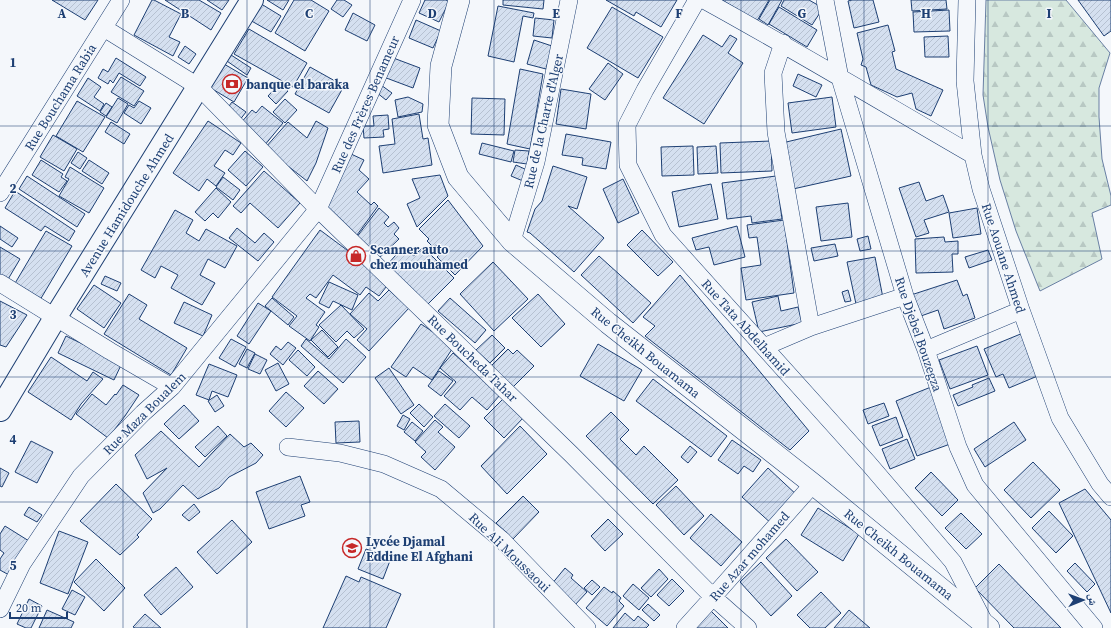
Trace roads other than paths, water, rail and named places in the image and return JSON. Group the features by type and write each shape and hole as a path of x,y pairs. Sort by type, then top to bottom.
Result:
{"main road":[{"name":"Avenue Hamidouche Ahmed","path":"0,410 55,318 252,0"}],"street":[{"name":"Rue Bouchama Rabia","path":"0,193 121,0"},
{"name":"Rue des Frères Benameur","path":"318,209 412,0"},
{"name":"Rue Cheikh Bouamama","path":"459,0 441,66 438,125 458,177 512,241 608,323 813,484 988,627"},
{"name":"Rue de la Charte d'Alger","path":"512,241 536,162 569,0"},
{"name":"Rue Tata Abdelhamid","path":"697,0 627,124 628,165 663,235 869,464 953,562 988,627"},
{"path":"704,0 783,43 972,155"},
{"name":"Rue Djebel Bouzegza","path":"825,0 840,78 905,296 926,350 958,447 975,486 1094,628"},
{"name":"Rue Aouane Ahmed","path":"967,0 965,81 972,155 981,189 1021,310 1060,418 1100,484 1111,497"},
{"name":"Rue Boucheda Tahar","path":"104,28 199,87 318,209 572,454 713,597 748,628"},
{"path":"783,43 774,73 776,132 811,327"},
{"name":"Rue Maza Boualem","path":"0,609 22,564 81,476 143,413 172,387 318,209"},
{"path":"0,283 55,318 172,387"},
{"path":"764,347 811,327 905,296"},
{"path":"926,350 1021,310"},
{"name":"Rue Ali Moussaoui","path":"288,446 340,453 384,464 441,489 502,540 587,628"},
{"name":"Rue Azar mohamed","path":"685,628 813,484"}],"place":[{"name":"banque el baraka","path":"232,84"},
{"name":"Scanner auto chez mouhamed","path":"356,256"},
{"name":"Lycée Djamal Eddine El Afghani","path":"352,548"}]}
